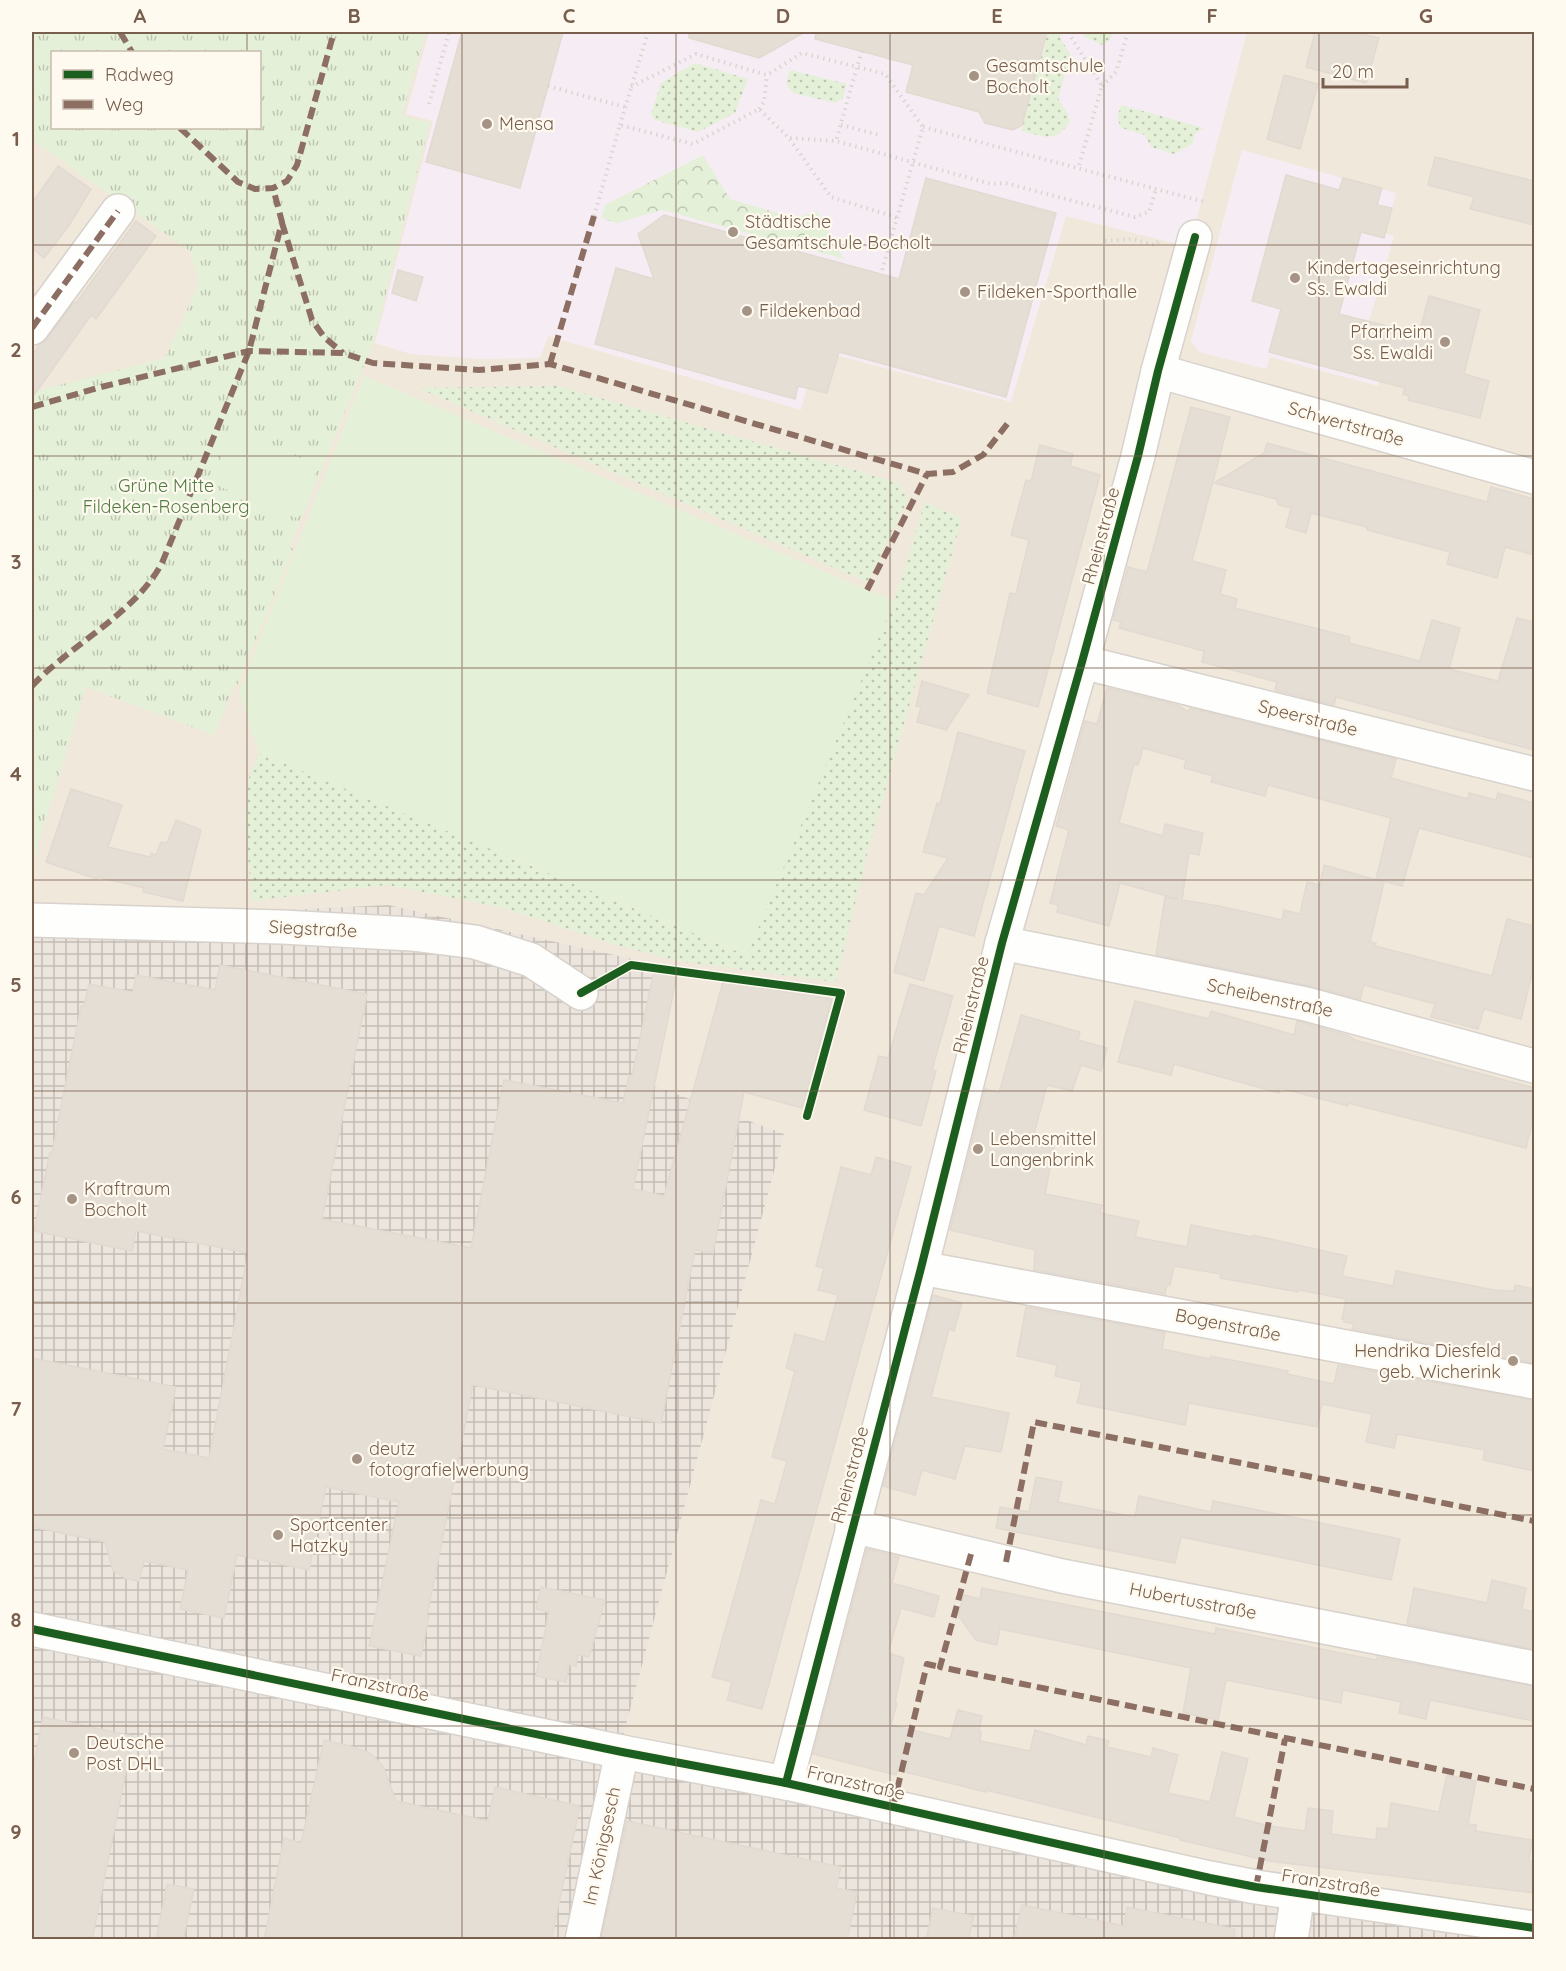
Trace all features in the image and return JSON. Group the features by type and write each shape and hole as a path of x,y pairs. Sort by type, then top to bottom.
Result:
{"street":[{"path":"32,328 118,212"},
{"name":"Rheinstraße","path":"786,1783 921,1268 1002,943 1082,662 1138,456 1158,371 1196,237"},
{"name":"Schwertstraße","path":"1158,371 1534,477"},
{"name":"Speerstraße","path":"1082,662 1534,774"},
{"name":"Siegstraße","path":"32,920 282,927 412,934 475,942 531,960 581,993"},
{"name":"Scheibenstraße","path":"1002,943 1306,1004 1534,1066"},
{"name":"Bogenstraße","path":"921,1268 1534,1382"},
{"name":"Hubertusstraße","path":"852,1526 1062,1576 1534,1668"},
{"name":"Franzstraße","path":"32,1629 622,1752 786,1783 1210,1878 1496,1931 1534,1928"},
{"name":"Im Königsesch","path":"582,1940 622,1752"},
{"path":"1291,1940 1298,1893"}],"path":[{"path":"429,104 449,32"},
{"path":"594,216 648,32"},
{"path":"1073,32 1071,37 1102,86"},
{"path":"1078,169 1102,86 1116,72 1128,32"},
{"path":"836,141 861,51"},
{"path":"630,87 696,54 767,75 802,53 885,74 923,127 1205,202"},
{"path":"620,125 693,144 759,109 764,102 767,75"},
{"path":"548,86 625,108"},
{"path":"759,109 789,138 831,197 898,218"},
{"path":"841,125 879,135"},
{"path":"882,274 923,127"},
{"path":"789,138 836,141 991,184 1005,183 1135,217 1149,212 1156,189"},
{"path":"1105,241 1133,239 1155,244 1163,237"}],"shaded area":[{"path":"32,32 1534,32 1534,1933 618,1755 633,1078 655,964 32,922"},
{"name":"Städtische Gesamtschule Bocholt","path":"429,32 1247,32 1189,247 1066,216 1011,402 817,350 801,410 548,336 540,358 481,359 411,354 375,343 433,121 406,114"},
{"name":"Kindertageseinrichtung Ss. Ewaldi","path":"1242,150 1396,193 1385,233 1394,236 1369,321 1390,327 1384,348 1388,350 1378,386 1270,357 1266,369 1199,352 1191,341"},
{"path":"388,905 655,964 633,1078 784,1134 618,1755 1534,1939 32,1939 32,922"}],"green space":[{"name":"Grüne Mitte Fildeken-Rosenberg","path":"32,32 426,32 402,115 430,123 373,343 290,547 293,549 237,686 234,686 214,735 86,687 32,865 32,392 165,358 199,283 190,251 32,140"},
{"path":"1048,32 1061,32 1060,38 1071,55 1058,98 1070,120 1060,133 1049,137 1021,131"},
{"path":"1084,32 1113,32 1110,40 1102,45 1083,36"},
{"path":"695,63 748,79 735,113 698,132 655,120 651,114 661,83"},
{"path":"790,70 847,84 843,98 835,103 793,93 786,84"},
{"path":"1121,105 1204,128 1195,134 1192,144 1174,154 1151,147 1145,135 1122,128 1117,119"},
{"path":"703,155 730,199 795,218 817,211 844,259 662,210 617,223 601,218 605,205"},
{"path":"364,376 894,601 747,955 259,753 239,692"},
{"path":"558,386 900,483 908,500 867,582 418,388"},
{"path":"232,430 318,465 297,518 211,483"},
{"path":"925,502 962,518 866,859 836,982 678,961 617,945 496,906 386,885 252,901 245,821 249,778 259,753 746,955 894,601"}],"building":[{"name":"Mensa","path":"462,32 563,32 520,188 426,162"},
{"path":"689,32 805,32 759,58 689,38"},
{"name":"Gesamtschule Bocholt","path":"816,32 1047,32 1022,125 1013,130 985,123 979,112 906,92 913,65 815,39"},
{"path":"1315,32 1353,32 1379,38 1366,83 1306,67"},
{"path":"1284,75 1318,84 1300,149 1267,139"},
{"path":"1435,157 1534,181 1534,225 1470,209 1474,197 1428,185"},
{"path":"58,166 91,189 70,224 44,258 32,248 32,203"},
{"path":"1286,175 1339,190 1343,178 1382,188 1377,205 1392,208 1384,238 1361,232 1339,314 1419,334 1429,296 1480,310 1464,374 1489,381 1480,418 1408,400 1409,396 1403,394 1405,388 1269,352 1281,309 1252,301"},
{"path":"926,178 1056,213 1006,397 839,352 827,393 798,386 795,399 595,344 616,268 654,279 638,234 664,215 899,279"},
{"path":"136,221 156,236 96,319 91,315 32,398 32,356 74,302 76,303"},
{"path":"398,270 423,277 416,301 392,293"},
{"path":"1191,407 1230,417 1192,561 1226,570 1220,594 1237,599 1235,608 1350,637 1349,643 1420,661 1432,620 1460,628 1449,669 1498,681 1517,618 1534,622 1534,750 1336,697 1334,705 1275,690 1277,682 1202,662 1204,651 1119,628 1121,622 1113,620 1128,567 1147,572"},
{"path":"1267,443 1487,502 1491,487 1534,499 1534,555 1505,547 1497,578 1447,564 1450,552 1311,513 1306,533 1286,527 1291,508 1279,505 1276,499 1214,483 1264,453"},
{"path":"1040,445 1073,454 1070,466 1100,475 1038,707 987,693 1010,593 1016,594 1029,540 1011,535 1026,480 1031,481"},
{"path":"922,681 969,695 946,730 917,722 921,707 916,706"},
{"path":"1107,688 1177,705 1188,712 1190,708 1396,759 1391,778 1468,799 1469,793 1496,800 1498,793 1534,803 1534,858 1419,828 1402,886 1376,879 1391,818 1268,785 1265,796 1211,782 1213,776 1184,768 1186,760 1143,748 1138,765 1134,764 1119,823 1163,836 1165,824 1203,833 1199,855 1189,853 1182,900 1282,920 1284,910 1300,914 1307,882 1320,885 1324,865 1384,882 1370,942 1376,943 1375,946 1492,976 1507,919 1534,926 1534,966 1521,1019 1484,1009 1478,1029 1431,1017 1435,1004 1364,985 1360,999 1310,986 1156,955 1165,897 1178,899 1120,883 1109,926 1057,912 1058,905 1050,903 1069,830 1056,826 1085,721 1097,724"},
{"path":"958,732 1025,751 974,936 939,926 924,981 894,972 916,893 924,895 948,858 923,852 937,803 940,804"},
{"path":"71,789 122,805 108,847 150,857 151,853 156,855 161,842 167,843 176,820 201,830 183,901 143,892 144,888 98,877 97,879 46,862"},
{"path":"220,965 367,994 322,1219 471,1248 504,1080 623,1103 629,1075 632,1076 654,971 677,975 633,1189 664,1196 723,982 832,999 802,1108 744,1092 713,1253 695,1250 661,1423 473,1385 421,1656 369,1646 399,1502 326,1487 309,1570 237,1555 224,1618 180,1609 188,1570 144,1561 139,1581 125,1578 113,1571 105,1542 32,1527 32,1358 176,1387 163,1449 209,1458 248,1253 136,1231 132,1251 34,1231 81,1006 84,1006 89,984 133,992 136,975 215,990"},
{"path":"910,984 953,996 932,1070 936,1071 921,1126 864,1110 879,1056 888,1058"},
{"path":"1135,1001 1209,1019 1211,1011 1294,1035 1297,1021 1302,1022 1350,1036 1355,1040 1534,1088 1534,1116 1526,1148 1348,1103 1348,1106 1280,1088 1279,1093 1174,1064 1171,1075 1118,1062"},
{"path":"1021,1015 1080,1032 1078,1040 1107,1048 1101,1071 1081,1065 1072,1091 1047,1085 1031,1145 1054,1148 1045,1194 1102,1205 1100,1213 1139,1221 1135,1237 1187,1247 1191,1225 1252,1237 1253,1235 1347,1256 1342,1276 1393,1286 1396,1271 1494,1290 1514,1291 1515,1285 1534,1289 1534,1363 1352,1329 1354,1324 1344,1322 1342,1319 1346,1299 1220,1278 1221,1274 1174,1266 1170,1285 1167,1285 1165,1294 1034,1270 1035,1250 950,1230 985,1089 999,1093"},
{"path":"876,1157 911,1167 762,1709 727,1700 732,1682 712,1677 761,1500 775,1504 787,1461 772,1457 795,1371 786,1368 795,1334 825,1342 838,1295 818,1290 824,1268 816,1266 841,1167 871,1175"},
{"path":"933,1295 962,1303 954,1331 949,1329 931,1397 1009,1413 1001,1452 965,1446 955,1479 922,1470 915,1495 883,1486"},
{"path":"1026,1307 1165,1332 1162,1349 1288,1371 1287,1374 1334,1384 1338,1365 1534,1400 1534,1471 1483,1460 1485,1450 1397,1434 1394,1448 1366,1442 1372,1414 1322,1404 1317,1427 1189,1403 1185,1425 1077,1403 1082,1382 1055,1376 1057,1365 1017,1356"},
{"path":"1036,1477 1062,1482 1058,1502 1135,1517 1139,1496 1211,1512 1213,1501 1400,1539 1391,1580 1181,1537 1175,1563 996,1528 1000,1507 1029,1512"},
{"path":"867,1549 899,1557 892,1583 939,1596 934,1617 901,1608 888,1653 904,1658 891,1725 950,1739 958,1710 982,1716 980,1741 1030,1751 1035,1730 1086,1745 1088,1736 1109,1741 1107,1747 1151,1757 1153,1748 1178,1755 1168,1793 1210,1802 1222,1752 1248,1759 1234,1817 1270,1826 1305,1831 1308,1808 1333,1811 1331,1834 1376,1840 1377,1828 1388,1829 1391,1803 1439,1812 1447,1775 1476,1781 1468,1824 1476,1825 1476,1831 1532,1840 1529,1861 1534,1862 1534,1893 1269,1861 986,1790 986,1792 897,1770 896,1775 813,1754"},
{"path":"1492,1580 1526,1588 1522,1609 1534,1612 1534,1649 1407,1624 1414,1588 1487,1603"},
{"path":"541,1587 605,1600 589,1657 578,1655 576,1666 569,1665 566,1682 536,1676 549,1612 536,1609"},
{"path":"982,1588 1215,1634 1216,1628 1376,1660 1377,1657 1534,1686 1534,1721 1430,1700 1426,1719 1399,1713 1401,1702 1343,1690 1341,1703 1226,1680 1218,1720 1183,1713 1191,1668 1000,1629 997,1645 976,1640 958,1615 964,1595 980,1599"},
{"path":"43,1717 133,1736 92,1940 32,1940 32,1773"},
{"path":"324,1740 370,1753 383,1766 396,1801 488,1821 495,1787 580,1806 551,1940 264,1940 284,1838 301,1843"},
{"path":"627,1821 841,1867 836,1888 857,1892 847,1940 601,1940"},
{"path":"167,1884 194,1889 183,1940 156,1940"},
{"path":"1022,1905 1124,1926 1127,1907 1235,1929 1234,1940 1014,1940"},
{"path":"933,1908 974,1916 968,1940 926,1940"}],"marked path":[{"path":"120,32 131,51"},
{"path":"181,129 238,182 255,189 273,188 287,181 297,165 334,32"},
{"path":"32,686 65,656 119,614 150,581 162,563 249,351 282,222 273,188"},
{"path":"32,328 118,211"},
{"path":"550,364 594,216"},
{"path":"282,223 312,320 324,337 343,353"},
{"path":"32,407 101,387 249,351 343,353 373,363 479,370 550,364 927,474 953,472 983,455 1008,423"},
{"path":"867,590 927,474"},
{"path":"186,507 200,513"},
{"path":"1006,1562 1034,1422 1534,1521"},
{"path":"971,1554 940,1667 1534,1789"},
{"path":"893,1807 927,1664 940,1667"},
{"path":"1256,1887 1285,1739"}],"cycle path":[{"path":"786,1783 921,1268 1002,943 1082,662 1195,237"},
{"path":"581,993 631,965 841,993 807,1116"},
{"path":"32,1629 622,1752 786,1783 1210,1878 1256,1887 1534,1928"}],"place":[{"name":"Gesamtschule Bocholt","path":"974,76"},
{"name":"Mensa","path":"487,124"},
{"name":"Städtische Gesamtschule Bocholt","path":"733,232"},
{"name":"Kindertageseinrichtung Ss. Ewaldi","path":"1295,278"},
{"name":"Fildeken-Sporthalle","path":"965,292"},
{"name":"Fildekenbad","path":"747,311"},
{"name":"Pfarrheim Ss. Ewaldi","path":"1445,342"},
{"name":"Lebensmittel Langenbrink","path":"978,1149"},
{"name":"Kraftraum Bocholt","path":"72,1199"},
{"name":"Hendrika Diesfeld geb. Wicherink","path":"1513,1361"},
{"name":"deutz fotografie|werbung","path":"357,1459"},
{"name":"Sportcenter Hatzky","path":"278,1535"},
{"name":"Deutsche Post DHL","path":"74,1753"}]}
